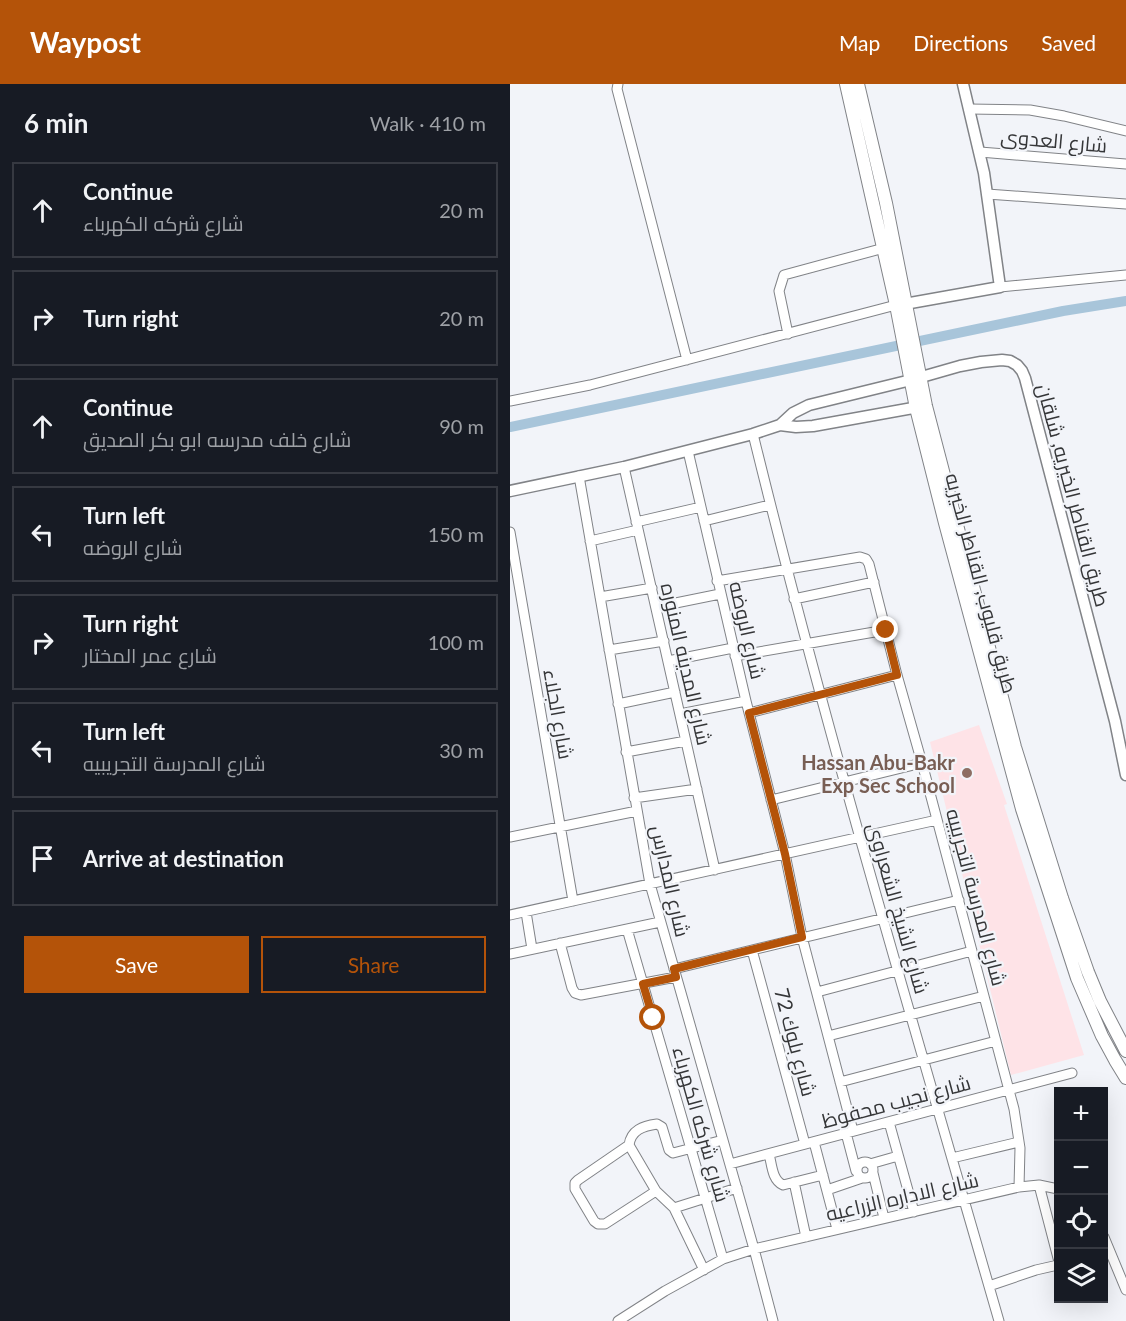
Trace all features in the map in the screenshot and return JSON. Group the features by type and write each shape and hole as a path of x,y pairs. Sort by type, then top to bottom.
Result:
{"main road":[{"name":"طريق قليوب, القناطر الخيريه","path":"846,84 884,248 901,304"},
{"name":"طريق قليوب, القناطر الخيريه","path":"858,84 886,203 901,304 921,407 1015,747 1028,808 1057,901 1077,978 1088,1005 1126,1078"},
{"name":"طريق قليوب, القناطر الخيريه","path":"1057,901 1114,1030 1126,1051"}],"street":[{"path":"618,84 617,90 687,360"},
{"path":"963,84 980,152 1000,287"},
{"path":"969,109 1030,110 1126,131"},
{"name":"شارع العدوى","path":"980,152 1126,164"},
{"path":"987,194 1126,204"},
{"path":"788,334 779,291 784,275 884,248"},
{"path":"510,401 590,385 901,304 1000,287 1126,275"},
{"name":"طريق القناطر الخيريه, شلقان","path":"510,491 624,467 753,434 780,425 793,413 809,405 914,373 1002,360 1010,361 1022,371 1115,721 1126,775"},
{"name":"طريق القناطر الخيريه, شلقان","path":"780,425 813,426 921,407"},
{"name":"شارع الشيخ الشعراوى","path":"753,434 819,695 999,1321"},
{"name":"شارع الروضه","path":"688,451 720,594 785,854 802,937 840,1082 859,1174"},
{"name":"شارع المدينه المنوره","path":"624,467 715,870"},
{"name":"شارع المدارس","path":"579,477 650,884 773,1321"},
{"path":"704,521 770,506"},
{"path":"590,541 701,507"},
{"name":"شارع الجلاء","path":"510,532 513,566 573,901"},
{"name":"شارع المدرسة التجريبيه","path":"717,581 860,557 868,562 1014,1109 1019,1142 1019,1187"},
{"path":"794,600 874,582"},
{"path":"600,597 652,588"},
{"path":"656,607 720,594"},
{"path":"668,661 806,644 886,630"},
{"path":"609,650 664,641"},
{"path":"749,713 897,675"},
{"path":"618,704 675,692"},
{"path":"680,714 746,701"},
{"path":"626,752 686,741"},
{"path":"771,800 922,763"},
{"path":"634,798 697,789"},
{"path":"510,837 637,811"},
{"path":"510,915 937,820"},
{"path":"560,943 572,988 580,995 643,984 752,950 959,900"},
{"path":"526,912 532,949"},
{"path":"510,954 660,922"},
{"name":"شارع شركه الكهرباء","path":"627,929 723,1260"},
{"name":"شارع بلوك 72","path":"752,950 810,1143 823,1175 837,1229"},
{"path":"817,992 972,951"},
{"path":"828,1036 984,996"},
{"path":"840,1082 996,1041"},
{"name":"شارع نجيب محفوظ","path":"730,1164 1072,1073"},
{"path":"889,1122 914,1212"},
{"path":"704,1270 674,1208 656,1191 630,1145 630,1140 634,1132 639,1129 657,1124 662,1127 669,1150 675,1154 723,1140"},
{"path":"952,1158 1019,1142"},
{"path":"630,1145 578,1180 575,1183 575,1190 594,1221 602,1224 656,1191"},
{"path":"769,1154 775,1179 783,1185 823,1175"},
{"path":"859,1174 868,1178 871,1169 898,1156"},
{"path":"859,1174 857,1167 864,1162 871,1169 884,1218"},
{"path":"827,1190 859,1174"},
{"path":"794,1182 806,1236"},
{"path":"1039,1185 1057,1249"},
{"name":"شارع الاداره الزراعيه","path":"618,1321 665,1291 704,1270 723,1260 754,1249 1019,1187 1039,1185 1054,1188"},
{"path":"674,1208 737,1188"},
{"path":"1108,1259 1126,1290"},
{"path":"989,1286 1028,1272 1054,1266"}],"shaded area":[{"path":"979,725 1007,804 1004,805 1084,1055 1011,1075 930,742"}],"waterway":[{"path":"510,427 1063,311 1126,301"}],"place":[{"name":"Hassan Abu-Bakr Exp Sec School","path":"967,773"}],"route":[{"path":"653,1018 643,984 676,977 674,969 802,937 785,854 749,713 897,675 886,630"}]}
